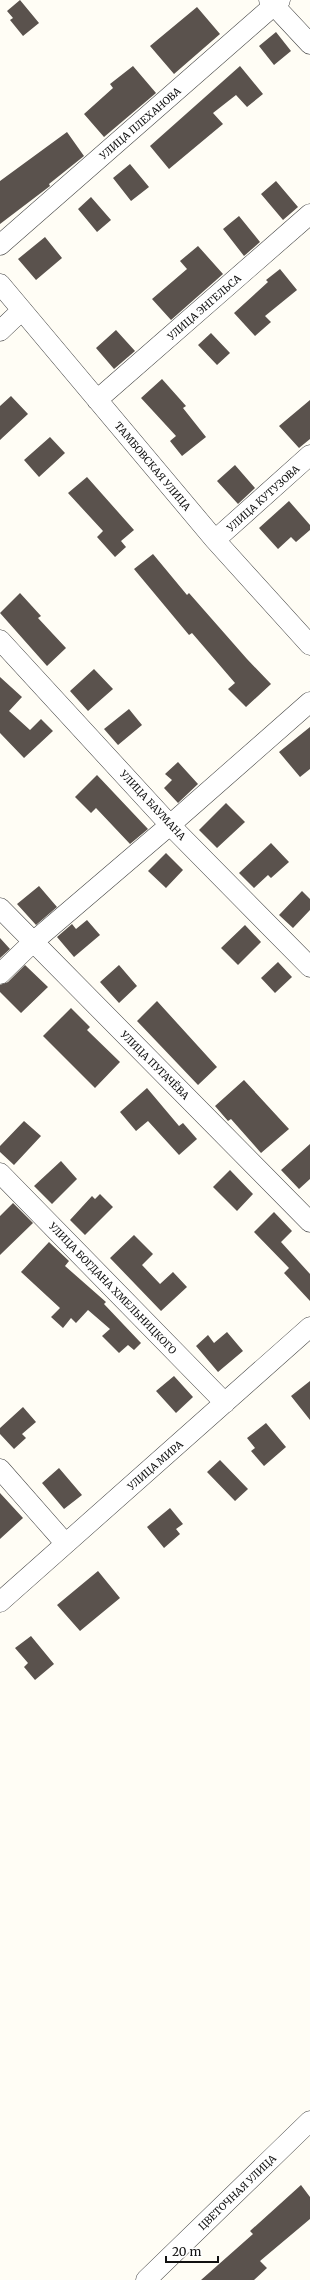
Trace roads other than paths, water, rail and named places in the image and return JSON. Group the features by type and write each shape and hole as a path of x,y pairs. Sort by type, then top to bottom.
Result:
{"street":[{"path":"274,2 310,44"},
{"name":"УЛИЦА ПЛЕХАНОВА","path":"0,245 274,2"},
{"name":"УЛИЦА ЭНГЕЛЬСА","path":"98,400 310,214"},
{"name":"ТАМБОВСКАЯ УЛИЦА","path":"0,284 215,540 310,645"},
{"path":"0,331 22,310"},
{"name":"УЛИЦА КУТУЗОВА","path":"215,540 310,455"},
{"name":"УЛИЦА БАУМАНА","path":"0,640 170,825 310,967"},
{"path":"0,974 33,942 170,825 310,702"},
{"name":"УЛИЦА ПУГАЧЁВА","path":"0,908 310,1222"},
{"name":"УЛИЦА БОГДАНА ХМЕЛЬНИЦКОГО","path":"0,1173 226,1403"},
{"name":"УЛИЦА МИРА","path":"0,1602 310,1327"},
{"path":"0,1469 65,1543"},
{"name":"ЦВЕТОЧНАЯ УЛИЦА","path":"146,2280 310,2121"}]}
